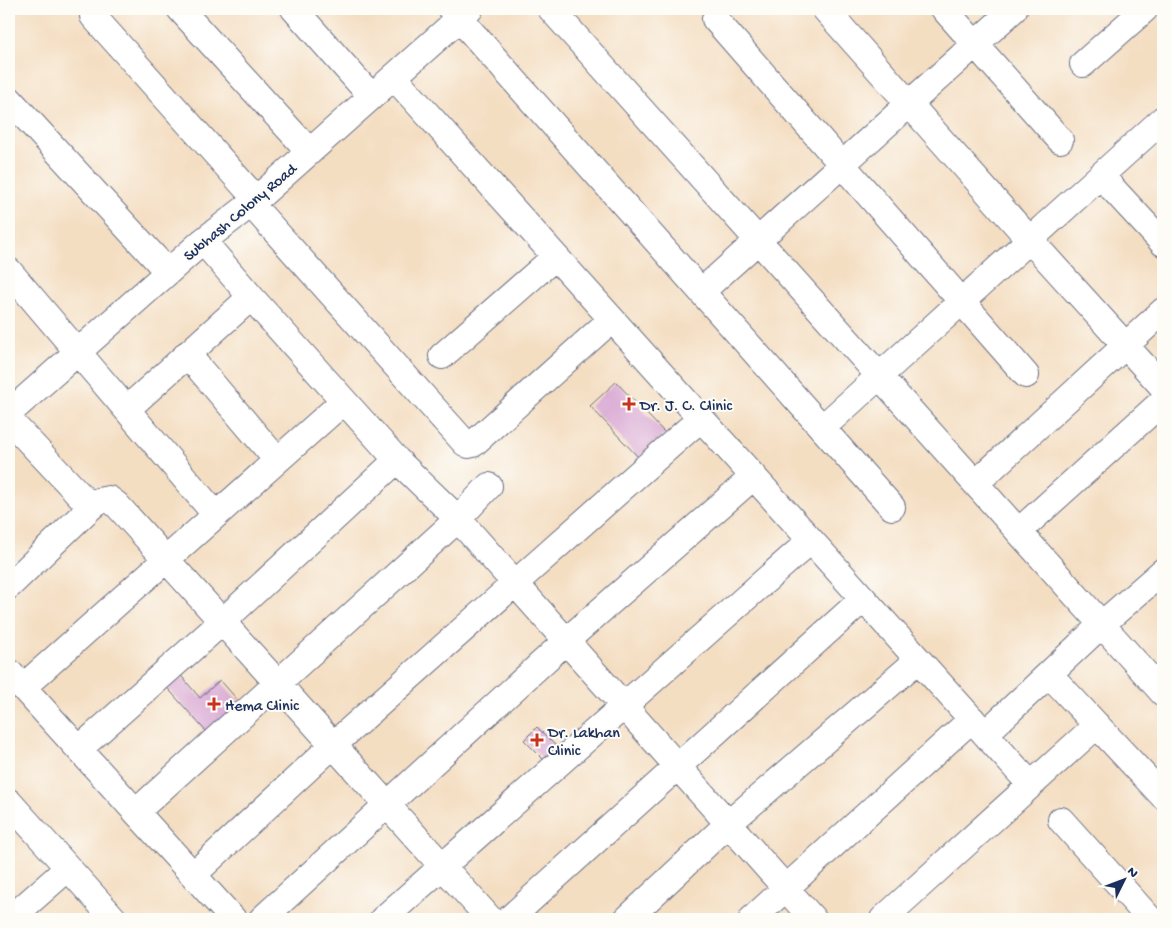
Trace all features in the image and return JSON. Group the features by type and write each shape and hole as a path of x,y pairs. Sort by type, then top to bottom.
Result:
{"street":[{"path":"180,9 309,152"},
{"path":"294,9 371,96"},
{"path":"551,9 1163,693"},
{"path":"825,9 1163,387"},
{"path":"944,9 1060,140"},
{"path":"702,291 1014,9"},
{"path":"1083,64 1145,9"},
{"path":"460,12 892,506"},
{"name":"Subhash Colony Road","path":"9,413 203,241 253,202 394,77 460,12"},
{"path":"93,16 253,202 465,443 473,444 612,320"},
{"path":"715,19 1026,375"},
{"path":"394,77 1030,785"},
{"path":"9,99 168,272"},
{"path":"822,428 1101,176 1159,132"},
{"path":"1101,176 1163,242"},
{"path":"203,241 396,460 458,519 813,919"},
{"path":"442,356 555,257"},
{"path":"9,271 79,351 216,515"},
{"path":"126,408 251,297"},
{"path":"976,483 1163,311"},
{"path":"187,354 277,460"},
{"path":"233,919 16,680 166,560 344,401"},
{"path":"1019,531 1163,401"},
{"path":"193,875 333,746 700,419"},
{"path":"9,420 91,507"},
{"path":"79,749 222,622 396,460"},
{"path":"262,919 566,641 753,478"},
{"path":"136,812 458,519 489,486"},
{"path":"9,586 91,507 98,501 109,499 117,505 490,919"},
{"path":"382,919 810,541"},
{"path":"752,919 978,726 1049,674 1102,624 1163,571"},
{"path":"509,919 863,599"},
{"path":"627,919 728,824 918,660"},
{"path":"1049,674 1163,796"},
{"path":"883,919 1097,725"},
{"path":"9,802 114,919"},
{"path":"1061,820 1150,919"},
{"path":"10,918 68,868"}],"building":[{"path":"616,382 665,433 639,458 590,406"},
{"path":"177,671 200,698 220,680 243,706 210,736 163,683"},
{"path":"537,727 560,750 547,763 524,740"}],"place":[{"name":"Dr. J. C. Clinic","path":"629,404"},
{"name":"Hema Clinic","path":"214,704"},
{"name":"Dr. Lakhan Clinic","path":"537,740"}]}
